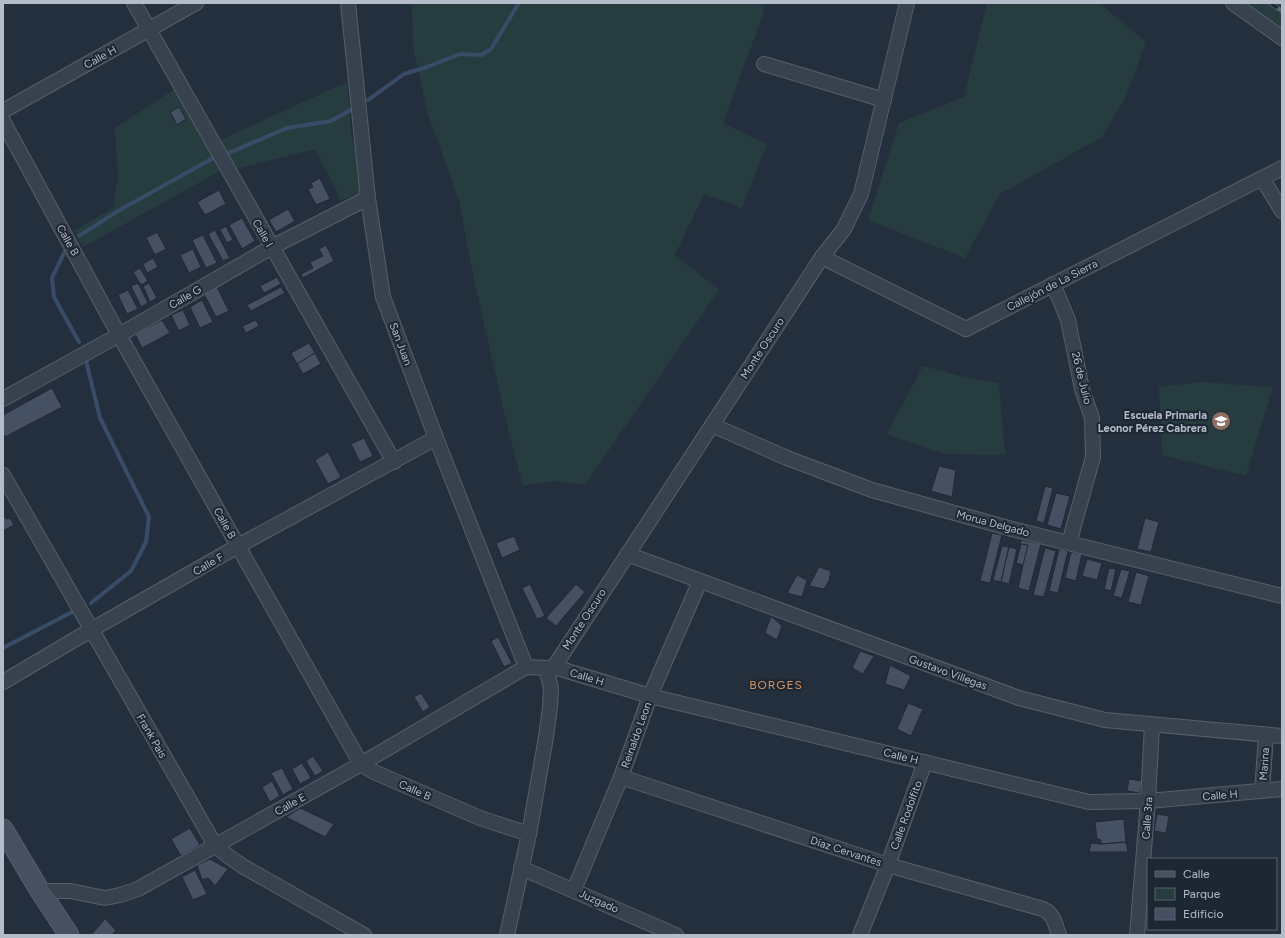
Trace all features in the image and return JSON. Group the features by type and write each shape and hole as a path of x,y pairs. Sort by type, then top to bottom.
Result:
{"street":[{"name":"Calle I","path":"134,3 394,462"},
{"name":"Calle H","path":"3,111 196,3"},
{"name":"San Juan","path":"348,3 368,198 383,297 436,438 526,667"},
{"name":"Monte Oscuro","path":"550,668 712,426 822,257 844,229 861,194 907,3"},
{"path":"1232,3 1282,38"},
{"path":"764,64 884,100"},
{"name":"Calle B","path":"3,122 119,335 361,764 374,772 480,818 529,834"},
{"name":"Callejón de La Sierra","path":"822,257 966,329 1282,168"},
{"path":"1262,178 1282,211"},
{"name":"Calle G","path":"3,399 119,335 272,247 368,198"},
{"name":"26 de Julio","path":"1053,284 1068,320 1082,389 1092,418 1094,457 1069,543"},
{"name":"Morua Delgado","path":"712,426 787,458 872,490 1012,529 1282,596"},
{"name":"Calle F","path":"3,682 238,546 436,438"},
{"name":"Frank Pais","path":"3,475 215,845 244,867 364,935"},
{"name":"Gustavo Villegas","path":"627,554 1019,698 1104,720 1266,736 1282,736"},
{"name":"Reinaldo Leon","path":"574,890 621,777 650,696 700,581"},
{"name":"Calle H","path":"526,667 550,668 650,696 1089,802 1148,801 1282,789"},
{"name":"Calle E","path":"40,892 70,891 105,898 138,889 361,764 526,667"},
{"path":"507,935 529,834 546,737 550,707 550,668"},
{"name":"Calle 3ra","path":"1137,935 1148,801 1152,725"},
{"name":"Marina","path":"1262,791 1266,736"},
{"name":"Calle Rodolfito","path":"860,935 888,865 925,762"},
{"name":"Díaz Cervantes","path":"621,777 888,865 1043,909 1049,912 1052,916 1059,935"},
{"path":"3,829 40,892 69,935"},
{"name":"Juzgado","path":"521,868 676,935"}],"green space":[{"path":"412,3 763,3 764,12 723,123 767,144 742,208 704,194 675,255 719,290 585,485 554,481 523,486 506,420 475,284 459,201 426,108 413,45"},
{"path":"987,3 1099,3 1146,42 1125,99 1102,137 1000,194 965,258 868,220 899,123 964,97"},
{"path":"1233,3 1282,3 1282,38"},
{"path":"347,82 351,134 359,160 361,194 341,200 315,149 231,170 216,142"},
{"path":"175,89 220,171 83,247 74,231 114,207 118,179 115,128"},
{"path":"923,366 961,376 999,383 1005,455 944,454 887,434"},
{"name":"Escuela Primaria Leonor Pérez Cabrera","path":"1201,382 1273,387 1246,476 1162,455 1159,387"}],"building":[{"path":"179,107 186,119 177,125 170,112"},
{"path":"320,178 330,199 316,205 308,189 313,187 311,183"},
{"path":"219,190 226,204 205,215 197,202"},
{"path":"288,209 295,221 276,232 269,220"},
{"path":"242,218 255,241 242,249 229,225"},
{"path":"226,226 233,240 227,243 220,230"},
{"path":"215,230 230,258 223,261 208,234"},
{"path":"157,232 166,249 155,255 146,238"},
{"path":"203,235 217,263 206,268 192,240"},
{"path":"326,245 334,261 303,278 301,274 313,268 310,262 323,256 319,249"},
{"path":"193,249 201,267 189,273 180,255"},
{"path":"153,258 158,267 147,273 143,264"},
{"path":"140,268 148,281 141,285 133,272"},
{"path":"277,277 281,284 264,293 260,286"},
{"path":"138,283 148,303 141,307 131,286"},
{"path":"149,283 157,298 150,302 143,286"},
{"path":"217,287 229,311 216,317 204,294"},
{"path":"281,287 285,293 251,311 247,305"},
{"path":"128,290 138,309 127,314 118,295"},
{"path":"202,300 213,322 200,328 190,307"},
{"path":"183,310 190,325 179,331 171,315"},
{"path":"162,320 170,333 142,348 135,334"},
{"path":"256,320 259,326 246,333 242,326"},
{"path":"309,343 315,353 297,364 291,353"},
{"path":"315,353 321,364 303,374 297,364"},
{"path":"52,388 62,407 5,437 3,433 3,415"},
{"path":"364,438 373,456 360,462 351,444"},
{"path":"328,452 341,477 328,484 315,460"},
{"path":"939,466 956,470 952,497 931,491"},
{"path":"1045,486 1053,488 1044,523 1036,521"},
{"path":"1056,493 1070,496 1061,529 1047,525"},
{"path":"3,513 6,519 10,518 14,525 3,531"},
{"path":"1145,518 1159,522 1151,552 1137,549"},
{"path":"992,533 1002,535 990,583 980,581"},
{"path":"514,536 520,550 502,558 496,543"},
{"path":"1021,540 1041,544 1029,591 1018,588 1023,565 1016,563"},
{"path":"1021,544 1028,545 1023,565 1016,563"},
{"path":"1002,546 1009,547 1001,582 993,580"},
{"path":"1009,547 1017,549 1009,584 1001,582"},
{"path":"1045,548 1056,551 1044,597 1033,595"},
{"path":"1059,549 1068,551 1058,593 1049,591"},
{"path":"1071,552 1082,554 1076,581 1065,578"},
{"path":"1087,559 1102,563 1097,580 1082,576"},
{"path":"819,567 831,571 829,581 824,589 809,586"},
{"path":"1109,568 1116,569 1111,591 1104,589"},
{"path":"1121,569 1130,571 1122,598 1113,596"},
{"path":"1136,572 1149,576 1141,605 1128,602"},
{"path":"797,575 807,580 802,597 787,593"},
{"path":"530,584 545,616 537,619 522,588"},
{"path":"576,584 585,592 556,626 546,618"},
{"path":"771,616 782,626 777,640 765,633"},
{"path":"498,637 512,663 504,667 491,641"},
{"path":"860,651 874,656 863,674 852,668"},
{"path":"890,665 911,676 904,690 885,684"},
{"path":"421,693 430,707 423,712 414,697"},
{"path":"908,703 923,709 911,736 897,729"},
{"path":"313,756 323,771 315,776 306,761"},
{"path":"302,763 311,778 300,784 292,769"},
{"path":"282,768 293,789 283,795 271,773"},
{"path":"1129,779 1142,781 1140,793 1127,791"},
{"path":"272,781 280,796 270,802 262,787"},
{"path":"300,808 334,824 325,837 286,817"},
{"path":"1157,814 1169,816 1166,833 1154,831"},
{"path":"1124,819 1126,842 1101,844 1101,840 1097,839 1095,822"},
{"path":"190,828 200,845 181,856 171,839"},
{"path":"1126,842 1128,852 1089,852 1091,843 1101,844"},
{"path":"210,859 228,869 215,886 208,878 202,880 197,865"},
{"path":"195,870 207,894 193,900 182,877"},
{"path":"105,919 116,930 112,935 91,935"}],"waterway":[{"path":"368,100 404,74 460,54 481,55 491,49 519,3"},
{"path":"226,154 287,128 331,121 354,108"},
{"path":"79,236 118,211 215,157"},
{"path":"66,249 52,278 54,297 79,342"},
{"path":"86,361 100,418 149,517 146,542 131,571 91,603"},
{"path":"3,648 72,612"}],"railway":[{"path":"1270,3 1282,11"}],"place":[{"name":"Escuela Primaria Leonor Pérez Cabrera","path":"1221,421"}],"district":[{"name":"BORGES","path":"776,685"}]}
